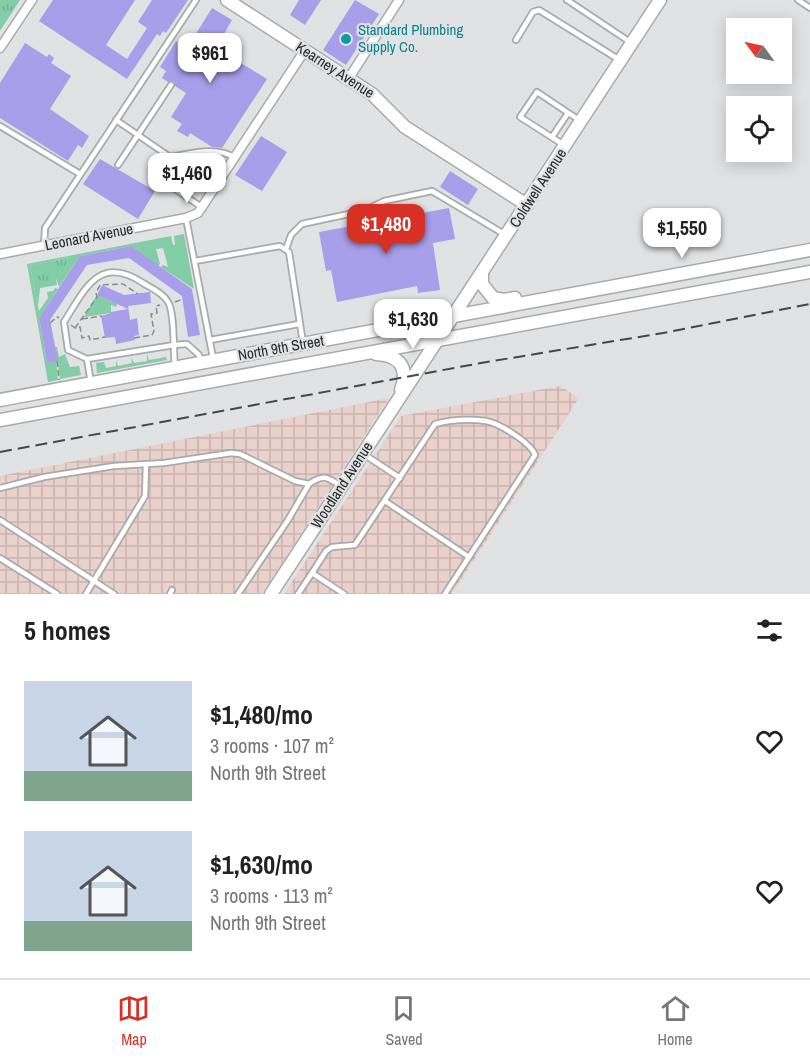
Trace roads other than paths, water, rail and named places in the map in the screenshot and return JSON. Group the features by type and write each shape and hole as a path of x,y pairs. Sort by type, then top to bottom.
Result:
{"street":[{"path":"0,48 32,0"},
{"name":"Kearney Avenue","path":"228,0 378,98 405,127 527,204"},
{"path":"348,78 399,0"},
{"name":"Coldwell Avenue","path":"414,376 660,0"},
{"name":"Leonard Avenue","path":"0,254 186,218 198,213 236,158 304,50"},
{"name":"North 9th Street","path":"0,400 810,250"},
{"path":"482,273 484,289 497,300 548,292 560,297"},
{"name":"North 9th Street","path":"0,420 331,358 810,273"},
{"path":"331,358 335,361 376,354 395,358 401,365 404,378 397,401"},
{"name":"Woodland Avenue","path":"271,594 414,376"}],"lane":[{"path":"44,246 45,228 196,0"},
{"path":"567,0 632,44"},
{"path":"798,0 810,8"},
{"path":"516,40 533,12 539,10 621,60"},
{"path":"118,165 171,85"},
{"path":"565,146 520,117 537,92 581,122"},
{"path":"552,137 568,113"},
{"path":"116,120 170,157"},
{"path":"0,126 80,174"},
{"path":"203,208 163,181 161,170 170,157 206,149 216,153 225,152 236,158"},
{"path":"286,249 291,235 302,224 363,211 384,201 432,191 506,236"},
{"path":"186,218 210,340 208,362"},
{"path":"195,261 280,246 290,252 303,344"},
{"path":"175,367 174,345 170,303 161,294 121,271 103,273 90,282 64,322 68,350 87,359 174,345 187,344 208,362"},
{"path":"210,340 299,324"},
{"path":"87,359 91,383"},
{"path":"298,594 326,550 332,547 344,548 356,545 435,424 489,421 518,436 533,450 535,455 445,594"},
{"path":"363,453 400,478"},
{"path":"0,488 44,477 114,466 240,454 295,481 309,484"},
{"path":"86,594 145,496 146,464"},
{"path":"238,594 288,520 309,484 318,477 328,478 341,486"},
{"path":"385,501 469,557"},
{"path":"0,520 114,594"},
{"path":"0,558 57,594"},
{"path":"312,573 344,594"}],"railway":[{"path":"0,452 481,363 663,333 810,304"}],"place":[{"name":"Standard Plumbing Supply Co.","path":"346,39"}]}
